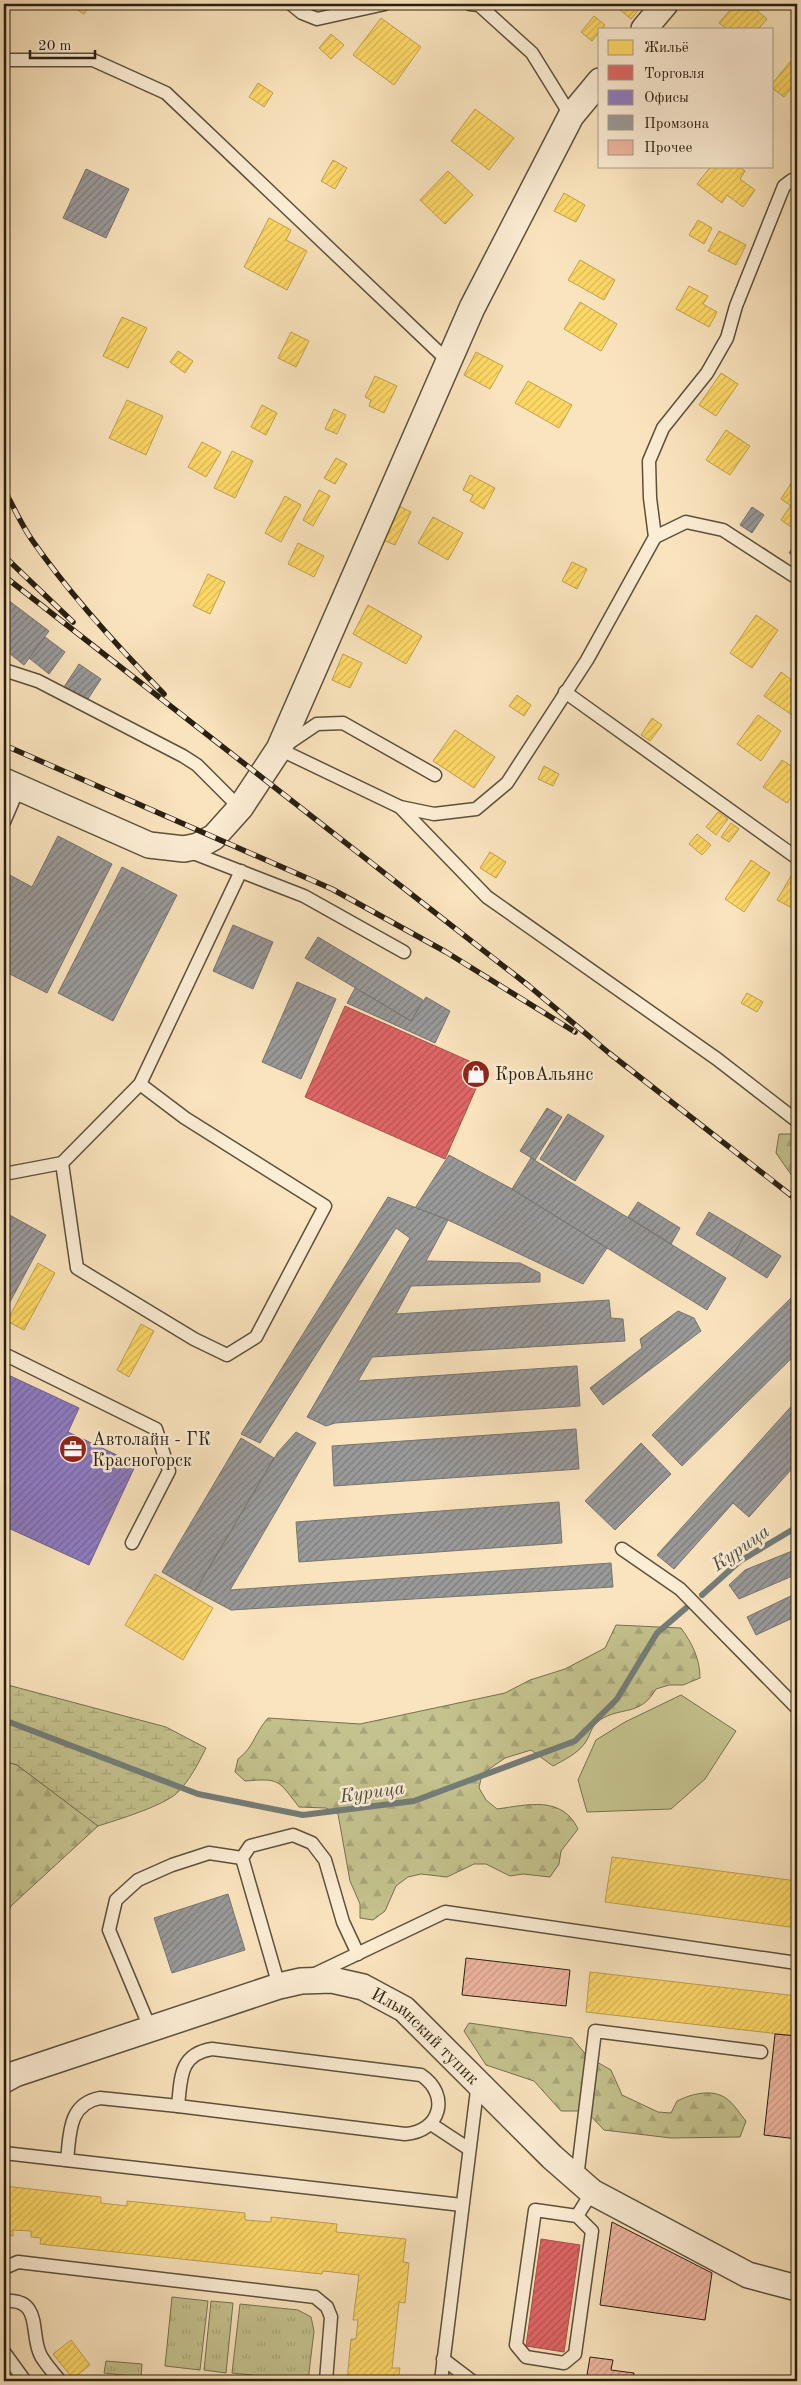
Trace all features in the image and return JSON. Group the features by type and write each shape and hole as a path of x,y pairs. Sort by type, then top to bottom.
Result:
{"street":[{"path":"645,28 665,4"},
{"path":"11,784 150,845 184,849 198,846 214,837 240,808 279,749 472,308 571,116 598,83"},
{"name":"Ильинский тупик","path":"4,2080 150,2028 290,1983 332,1980 363,1987 404,2009 584,2185 748,2275 797,2288"}],"lane":[{"path":"292,4 302,13 317,19 385,4"},
{"path":"475,4 532,53 571,116"},
{"path":"4,60 93,60 166,93 448,361"},
{"path":"655,537 650,498 650,461 662,428 707,373 727,338 736,306 784,186 792,180 797,180"},
{"path":"279,749 400,807 434,814 476,808 506,783 607,625 655,537 686,522 723,530 797,578"},
{"path":"4,670 38,681 183,756 197,765 240,808"},
{"path":"565,692 797,858"},
{"path":"279,749 317,724 343,723 435,775"},
{"path":"4,822 11,784"},
{"path":"400,807 487,897 717,1059 797,1121"},
{"path":"184,849 304,896 404,952"},
{"path":"4,1174 62,1163 140,1084 241,871"},
{"path":"62,1163 77,1268 194,1339 226,1355 256,1337 325,1206 185,1118 140,1084"},
{"path":"4,1354 156,1429 169,1470 132,1543"},
{"path":"622,1548 680,1589 797,1708"},
{"path":"242,1858 250,1846 293,1836 312,1843 325,1860 343,1922 358,1954"},
{"path":"150,2028 109,1930 116,1900 138,1880 172,1865 209,1853 242,1858"},
{"path":"242,1858 290,1983 358,1954 445,1912 797,1963"},
{"path":"577,2216 584,2185 595,2032 761,2052"},
{"path":"68,2160 72,2118 77,2110 91,2100 100,2098 414,2134 430,2124 436,2116 438,2097 429,2080 421,2075 212,2049 195,2054 188,2060 182,2077 178,2106"},
{"path":"440,2381 478,2082"},
{"path":"430,2124 469,2149"},
{"path":"4,2153 462,2205"},
{"path":"535,2210 577,2216 592,2231 575,2354 564,2363 526,2358 516,2345 535,2210"},
{"path":"4,2268 18,2262 315,2297 327,2307 331,2317 326,2381"},
{"path":"4,2301 20,2303 30,2312 40,2355 60,2381"},
{"path":"4,2352 25,2381"},
{"path":"443,2360 472,2381"}],"green space":[{"path":"779,1134 791,1134 797,1140 797,1183 776,1153"},
{"path":"616,1625 681,1628 695,1652 699,1664 700,1678 683,1685 669,1685 656,1689 643,1704 600,1720 592,1728 582,1747 553,1766 531,1750 505,1758 482,1774 479,1788 486,1800 497,1809 543,1805 563,1811 571,1818 578,1829 561,1851 559,1864 550,1877 523,1874 510,1876 486,1864 474,1864 447,1877 421,1874 408,1877 396,1886 385,1911 373,1920 360,1918 360,1904 350,1881 338,1814 326,1808 299,1807 287,1791 277,1783 265,1780 245,1781 235,1772 238,1759 251,1745 268,1718 360,1724 505,1693 530,1680 565,1669 605,1648"},
{"path":"4,1684 166,1727 206,1748 197,1766 177,1793 161,1803 98,1826 17,1765 4,1761"},
{"path":"681,1695 736,1731 705,1779 671,1809 587,1812 578,1780 596,1740 625,1722"},
{"path":"4,1761 17,1765 98,1826 11,1906 4,1923"},
{"path":"469,2023 572,2038 588,2057 611,2070 622,2095 658,2112 671,2113 677,2101 695,2094 709,2093 721,2096 732,2104 746,2121 740,2137 671,2138 604,2130 586,2111 561,2111 534,2081 486,2065 464,2031"},
{"path":"172,2297 208,2301 200,2370 165,2366"},
{"path":"211,2301 233,2303 226,2373 204,2370"},
{"path":"240,2304 298,2310 311,2317 314,2331 308,2381 281,2381 281,2378 232,2373"},
{"path":"106,2361 142,2364 141,2377 104,2373"}],"building: Жильё":[{"path":"68,4 90,4 84,14"},
{"path":"623,4 635,4 640,8 631,19 619,9"},
{"path":"735,4 749,4 767,19 759,28 726,28 719,23"},
{"path":"594,16 605,25 603,28 598,28 598,34 592,41 581,32"},
{"path":"381,18 421,47 394,85 353,55"},
{"path":"331,34 344,45 331,59 319,48"},
{"path":"794,57 797,60 797,81 784,97 774,90 774,82"},
{"path":"258,83 273,93 264,107 249,97"},
{"path":"475,109 514,138 489,170 451,141"},
{"path":"333,160 347,168 335,189 321,181"},
{"path":"709,168 741,168 745,171 740,179 755,190 743,207 727,195 722,203 697,184"},
{"path":"448,171 473,195 445,224 420,200"},
{"path":"564,193 585,205 576,222 554,211"},
{"path":"269,218 291,230 286,240 307,251 287,290 244,267"},
{"path":"698,220 712,228 704,244 689,235"},
{"path":"719,231 746,245 736,265 708,251"},
{"path":"580,260 615,280 604,300 568,280"},
{"path":"689,286 708,296 703,304 717,312 709,327 676,309"},
{"path":"580,302 617,324 601,351 564,329"},
{"path":"122,317 147,328 128,368 103,356"},
{"path":"291,332 309,341 296,367 278,358"},
{"path":"178,351 193,361 185,373 170,362"},
{"path":"476,352 503,366 490,389 464,375"},
{"path":"721,373 738,384 716,416 699,405"},
{"path":"375,376 397,386 384,413 369,406 371,400 365,397"},
{"path":"528,381 572,405 559,428 515,403"},
{"path":"127,400 163,416 146,455 109,438"},
{"path":"262,405 277,413 266,435 251,427"},
{"path":"334,409 346,415 337,434 325,429"},
{"path":"726,430 750,446 730,475 706,460"},
{"path":"202,442 221,452 206,477 188,467"},
{"path":"232,451 253,461 235,498 214,488"},
{"path":"336,458 347,464 335,484 324,478"},
{"path":"797,474 797,510 781,499"},
{"path":"470,475 495,488 484,509 470,501 473,495 463,490"},
{"path":"319,490 330,496 313,526 303,520"},
{"path":"285,496 301,505 281,542 265,533"},
{"path":"791,505 797,510 797,531 781,520"},
{"path":"399,506 411,512 395,545 383,540"},
{"path":"433,517 463,533 448,560 418,543"},
{"path":"298,543 324,556 314,577 288,564"},
{"path":"572,562 587,569 577,589 562,581"},
{"path":"208,574 225,582 210,614 193,606"},
{"path":"368,605 422,636 406,664 353,634"},
{"path":"756,615 778,630 752,668 730,653"},
{"path":"343,654 362,663 350,688 332,680"},
{"path":"781,672 797,684 797,708 792,715 764,696"},
{"path":"517,695 531,705 524,716 509,706"},
{"path":"758,715 781,731 761,761 737,744"},
{"path":"652,718 662,725 650,741 641,735"},
{"path":"455,730 495,757 474,788 433,761"},
{"path":"782,760 797,770 797,789 787,803 763,787"},
{"path":"544,766 559,774 553,786 538,779"},
{"path":"718,812 728,819 716,835 706,827"},
{"path":"731,823 739,829 729,842 721,837"},
{"path":"697,834 711,845 702,855 689,844"},
{"path":"490,852 506,862 496,878 480,868"},
{"path":"751,860 770,873 744,912 725,899"},
{"path":"792,874 797,877 797,899 792,908 777,900"},
{"path":"747,993 763,1002 757,1012 741,1003"},
{"path":"38,1263 55,1273 24,1330 7,1321"},
{"path":"141,1324 154,1331 129,1377 117,1370"},
{"path":"155,1574 213,1608 183,1660 125,1625"},
{"path":"612,1857 797,1881 797,1928 605,1902"},
{"path":"590,1972 797,1996 797,2036 586,2012"},
{"path":"4,2186 101,2197 101,2203 127,2206 127,2201 245,2213 245,2220 271,2222 271,2217 337,2224 336,2232 406,2239 403,2262 409,2263 405,2303 399,2302 392,2368 400,2368 398,2381 347,2381 351,2339 356,2339 358,2320 353,2320 359,2275 323,2271 322,2274 40,2244 41,2238 31,2237 31,2231 13,2230 13,2236 6,2235 4,2255"},
{"path":"71,2340 90,2365 74,2378 76,2381 62,2381 70,2375 53,2354"}],"building: Торговля":[{"path":"345,1006 485,1068 445,1159 305,1097"},
{"path":"541,2239 580,2245 564,2352 526,2346"}],"building: Офисы":[{"path":"4,1373 79,1408 68,1432 136,1464 89,1565 4,1526"}],"building: Промзона":[{"path":"86,169 129,189 106,238 63,218"},
{"path":"752,507 764,515 752,533 740,525"},
{"path":"797,541 797,558 789,553"},
{"path":"4,597 49,631 24,665 4,649"},
{"path":"45,637 65,652 49,674 29,658"},
{"path":"79,664 101,679 86,702 64,687"},
{"path":"58,836 112,864 47,993 4,971 4,872 32,887"},
{"path":"122,867 177,895 113,1021 58,993"},
{"path":"233,925 273,942 253,989 213,971"},
{"path":"318,937 423,1000 411,1021 305,958"},
{"path":"297,982 336,999 301,1079 262,1062"},
{"path":"355,988 411,1021 426,997 450,1011 435,1043 347,1003"},
{"path":"547,1108 562,1117 535,1160 520,1151"},
{"path":"568,1114 604,1136 575,1181 540,1159"},
{"path":"449,1155 512,1189 607,1248 583,1284 448,1220 415,1208"},
{"path":"531,1158 726,1278 707,1310 512,1189"},
{"path":"388,1197 448,1220 426,1261 520,1263 540,1273 540,1282 411,1286 396,1314 609,1300 611,1318 623,1319 625,1341 372,1357 358,1381 577,1366 580,1406 335,1423 326,1426 307,1417 410,1238 396,1228 260,1443 241,1434"},
{"path":"638,1202 680,1228 671,1244 628,1217"},
{"path":"4,1212 46,1235 4,1313"},
{"path":"709,1212 746,1234 732,1256 696,1234"},
{"path":"746,1234 781,1256 767,1278 732,1256"},
{"path":"797,1292 797,1353 682,1466 652,1435"},
{"path":"678,1311 694,1318 701,1331 603,1405 590,1388 642,1348 640,1339"},
{"path":"797,1400 797,1463 749,1517 733,1503 674,1569 657,1555"},
{"path":"576,1429 579,1469 334,1486 332,1446"},
{"path":"296,1432 316,1443 230,1590 611,1563 613,1587 231,1610 195,1591 278,1452"},
{"path":"241,1438 274,1458 195,1591 162,1572"},
{"path":"641,1443 671,1474 615,1530 585,1501"},
{"path":"559,1502 562,1543 299,1562 296,1522"},
{"path":"797,1549 797,1574 739,1599 729,1585 745,1570"},
{"path":"797,1593 797,1616 756,1635 747,1617"},
{"path":"228,1894 245,1950 172,1973 154,1918"}],"building: Прочее":[{"path":"466,1958 570,1970 566,2006 462,1995"},
{"path":"775,2034 797,2036 797,2139 764,2135"},
{"path":"612,2222 712,2273 705,2320 600,2305"},
{"path":"590,2357 613,2360 611,2370 634,2373 633,2381 586,2381"}],"waterway":[{"name":"Курица","path":"702,1595 740,1561 797,1527"},
{"name":"Курица","path":"4,1720 198,1794 303,1815 414,1801 575,1741 617,1699 657,1633 686,1608"}],"railway":[{"path":"4,489 28,534 62,581 112,639 164,694"},
{"path":"4,556 73,622"},
{"path":"4,576 529,986 609,1053 797,1200"},
{"path":"4,745 332,889 446,952 575,1032"}],"place":[{"name":"КровАльянс","path":"476,1074"},
{"name":"Автолайн - ГК Красногорск","path":"73,1449"}]}
